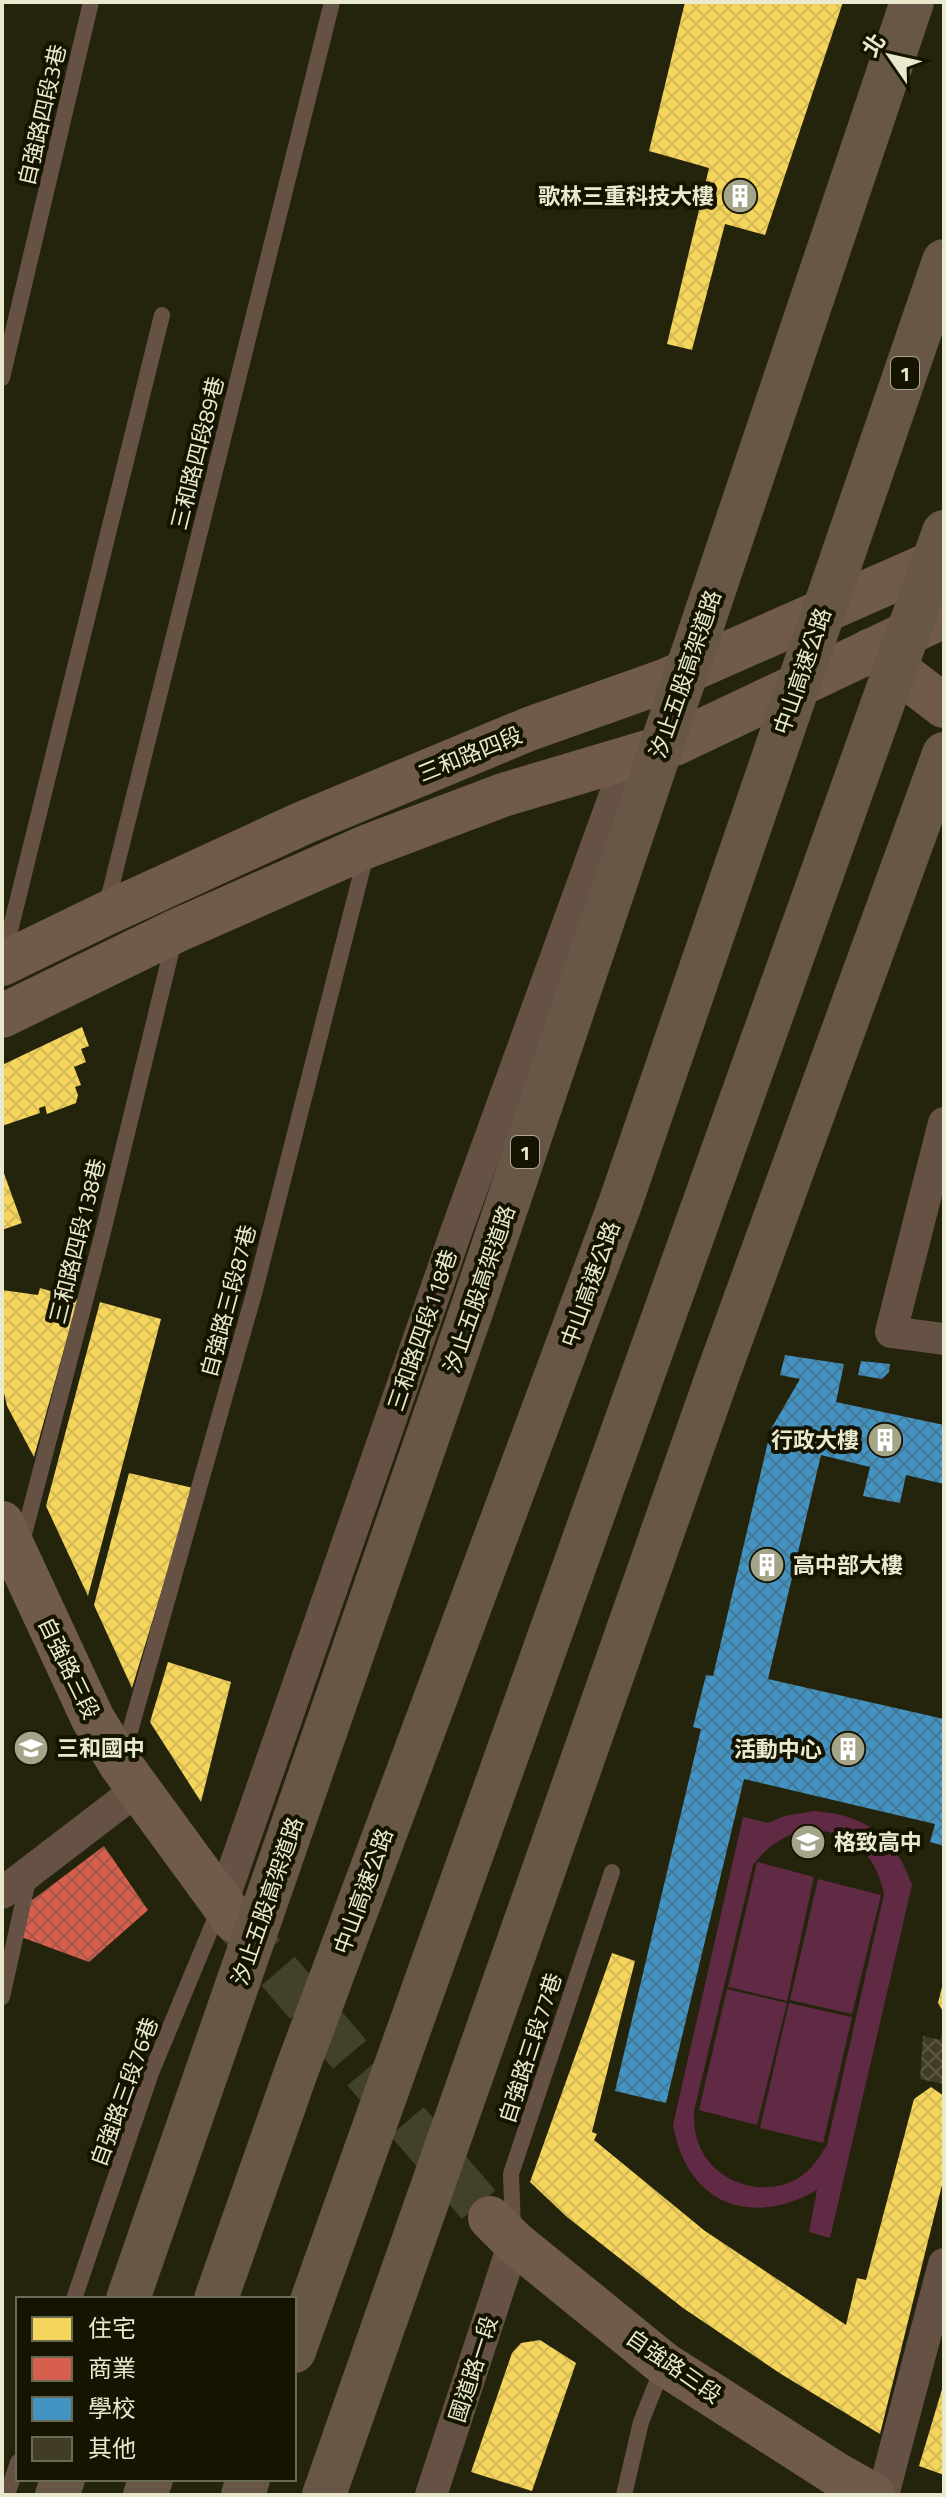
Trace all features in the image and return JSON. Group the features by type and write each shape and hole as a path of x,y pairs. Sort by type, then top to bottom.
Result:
{"highway":[{"name":"汐止五股高架道路","path":"129,2297 471,1312 912,2"},
{"name":"中山高速公路","path":"217,2297 296,2072 620,1204 944,261"},
{"path":"296,2345 944,532"},
{"path":"324,2495 717,1377 944,754"}],"main road":[{"name":"三和路四段","path":"2,964 303,823 529,729 667,680 944,558"},
{"path":"2,1016 176,931 368,846 503,795 674,744 944,616"},
{"path":"871,650 944,706"},
{"name":"自強路三段","path":"10,1542 93,1719 130,1777 228,1912"},
{"name":"自強路三段","path":"502,2230 664,2364 873,2495"}],"street":[{"name":"三和路四段118巷","path":"228,1912 456,1232 628,759"},
{"path":"944,1123 891,1332 944,1339"},
{"path":"2,1893 29,1874 130,1777"},
{"name":"國道路一段","path":"431,2495 502,2230"},
{"path":"883,2495 944,2264"}],"lane":[{"name":"自強路四段3巷","path":"2,378 91,2"},
{"name":"三和路四段89巷","path":"105,914 332,2"},
{"path":"2,964 162,315"},
{"name":"自強路三段87巷","path":"130,1777 368,846"},
{"name":"三和路四段138巷","path":"10,1542 102,1236 176,931"},
{"name":"自強路三段77巷","path":"502,2230 511,2174 612,1872"},
{"path":"2,1997 29,1874"},
{"name":"自強路三段76巷","path":"75,2297 151,2073 228,1912"},
{"path":"624,2495 641,2422 664,2364"},
{"path":"7,2495 16,2468"}],"shaded area":[{"path":"814,1811 849,1817 863,1823 876,1831 897,1853 912,1885 830,2238 809,2232 817,2190 768,2207 746,2207 725,2201 707,2190 692,2174 680,2152 673,2125 743,1817 768,1823 784,1816","holes":["804,1830 819,1830 846,1838 867,1855 884,1894 827,2145 811,2168 792,2182 778,2186 749,2186 722,2174 703,2153 698,2143 694,2111 753,1865 782,1839"]},
{"path":"757,1862 814,1877 787,2001 728,1987"},
{"path":"818,1879 881,1895 852,2014 790,2000"},
{"path":"727,1989 787,2003 757,2125 699,2110"},
{"path":"789,2003 852,2017 823,2143 760,2128"}],"building: 住宅":[{"name":"歌林三重科技大樓","path":"685,2 843,2 765,235 725,224 692,350 667,344 709,168 649,151"},
{"path":"82,1027 89,1046 81,1049 86,1062 74,1067 81,1085 75,1087 78,1095 76,1103 47,1114 45,1106 39,1108 40,1113 2,1126 2,1065"},
{"path":"2,1168 22,1223 2,1230"},
{"path":"40,1288 78,1299 34,1457 7,1406 2,1384 2,1290 38,1295"},
{"path":"100,1302 161,1319 88,1596 46,1506"},
{"path":"129,1473 193,1488 132,1688 94,1605"},
{"path":"168,1662 231,1682 201,1802 150,1722"},
{"path":"612,1953 635,1961 592,2132 597,2134 594,2140 705,2231 846,2325 857,2278 866,2280 914,2099 931,2087 944,2096 944,2177 880,2434 781,2374 683,2308 567,2217 530,2182"},
{"path":"944,1983 944,2013 938,2003"},
{"path":"540,2340 576,2363 532,2491 471,2472 512,2353 521,2343"},
{"path":"944,2387 944,2475 919,2466"}],"building: 商業":[{"path":"104,1846 148,1910 89,1962 21,1937 31,1901"}],"building: 學校":[{"path":"785,1355 844,1364 836,1402 944,1425 944,1484 906,1475 900,1503 863,1496 870,1467 821,1455 768,1679 944,1719 944,1846 930,1842 935,1824 744,1779 666,2103 615,2091 701,1729 693,1727 706,1675 713,1676 771,1429 800,1379 780,1375"},
{"path":"861,1361 890,1364 889,1372 882,1379 858,1375"}],"building: 其他":[{"path":"944,2030 944,2084 920,2079 923,2036 940,2040"}],"tunnel":[{"path":"235,1921 490,2218"}],"place":[{"name":"歌林三重科技大樓","path":"740,196"},
{"name":"行政大樓","path":"885,1440"},
{"name":"高中部大樓","path":"767,1565"},
{"name":"三和國中","path":"31,1748"},
{"name":"活動中心","path":"848,1749"},
{"name":"格致高中","path":"808,1842"}]}
